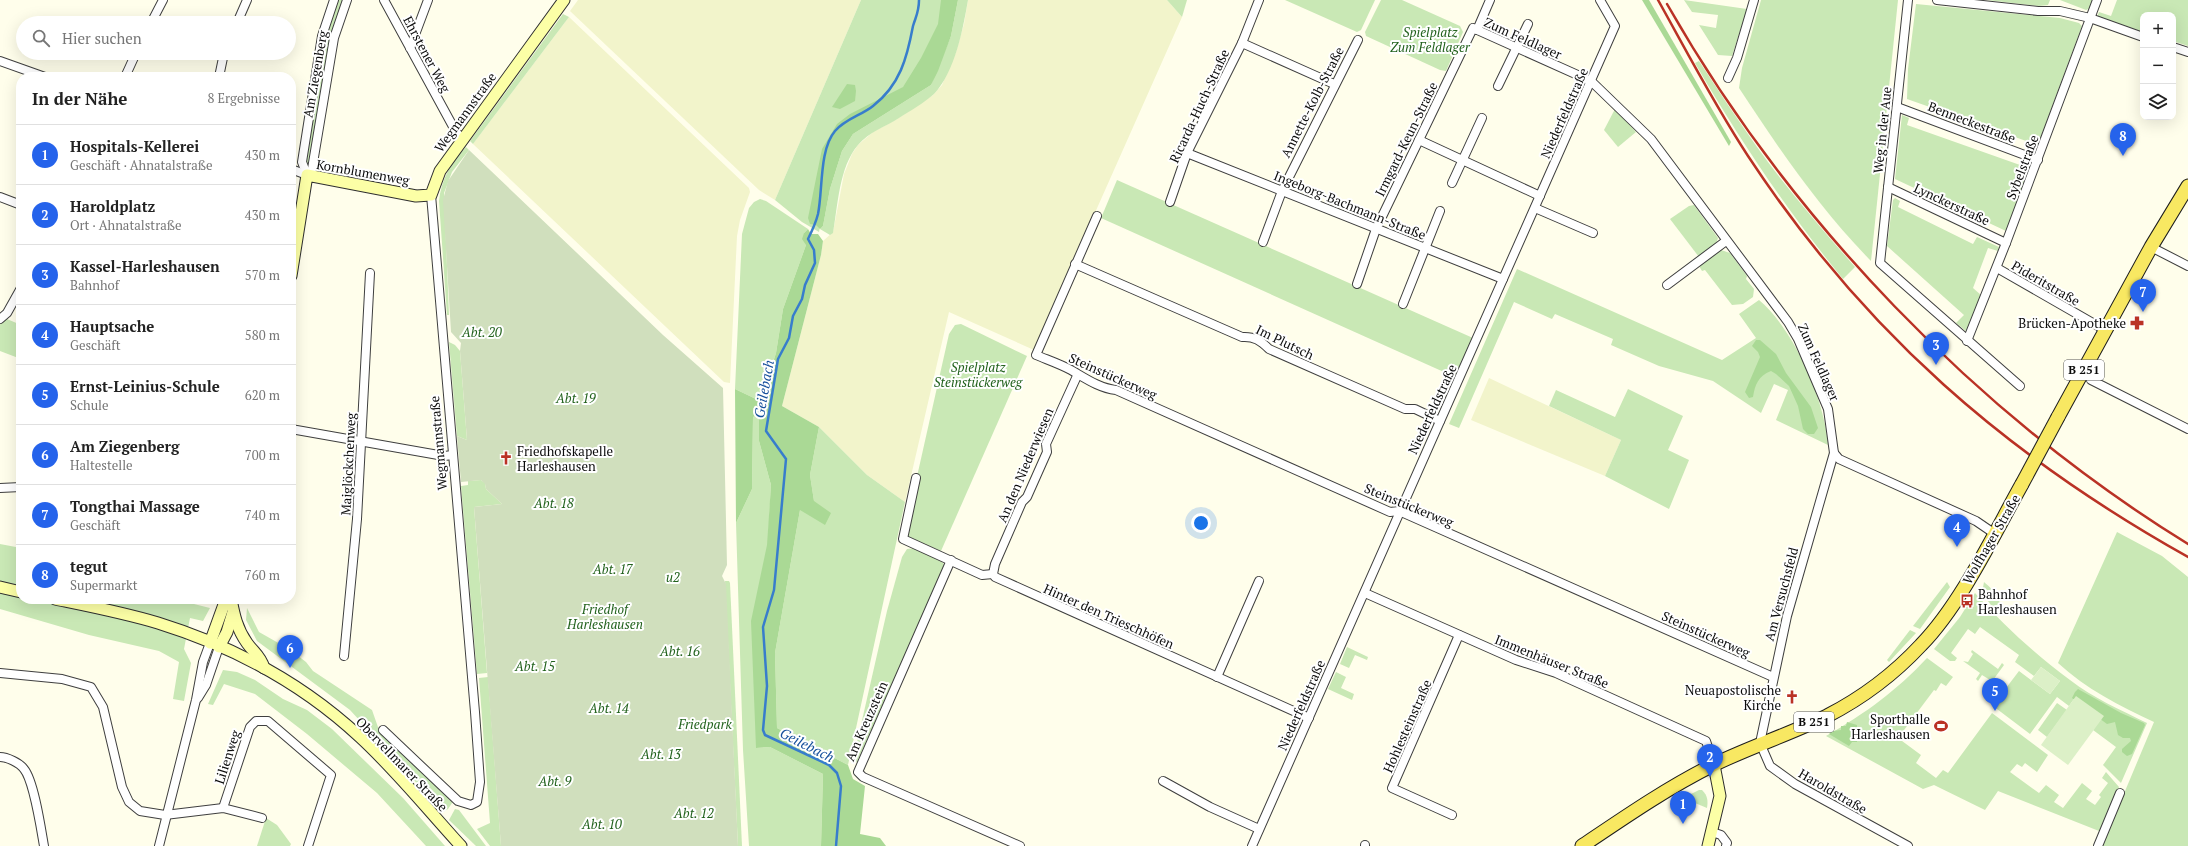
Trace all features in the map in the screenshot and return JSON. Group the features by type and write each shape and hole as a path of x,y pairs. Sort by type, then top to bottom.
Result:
{"main road":[{"name":"Wolfhager Straße","path":"1582,846 1649,800 1714,765 1828,716 1865,694 1922,645 1944,618 1995,534 2151,247 2188,186"}],"street":[{"path":"155,16 163,0"},
{"path":"240,16 247,0"},
{"name":"Am Ziegenberg","path":"296,244 307,175 302,162 322,36 334,0"},
{"name":"Am Ziegenberg","path":"307,175 312,169 334,38 346,0"},
{"name":"Ehrstener Weg","path":"384,0 456,132 463,139"},
{"path":"410,48 428,0"},
{"name":"Ricarda-Huch-Straße","path":"1170,202 1187,153 1242,44 1259,0"},
{"name":"Irmgard-Keun-Straße","path":"1357,284 1376,229 1490,0"},
{"name":"Niederfeldstraße","path":"1252,846 1615,26 1600,0"},
{"path":"1728,78 1737,58 1754,0"},
{"name":"Weg in der Aue","path":"1908,0 1880,263 1967,341"},
{"path":"1937,0 2038,11 2060,11 2090,18 2140,36"},
{"name":"Sybelstraße","path":"1967,341 1997,268 2097,0"},
{"name":"Wegmannstraße","path":"383,730 458,801 471,805 477,802 480,775 430,195 440,171 560,2"},
{"path":"1498,86 1528,24"},
{"name":"Zum Feldlager","path":"1475,29 1591,81 1651,139 1788,322 1798,339 1828,408 1834,453"},
{"name":"Annette-Kolb-Straße","path":"1263,242 1282,191 1334,84 1358,40"},
{"name":"Ricarda-Huch-Straße","path":"1242,44 1334,84"},
{"path":"2176,48 2188,52"},
{"path":"0,60 32,72"},
{"path":"126,72 132,60"},
{"path":"220,72 223,60"},
{"name":"Benneckestraße","path":"1897,107 2038,160"},
{"path":"1452,183 1461,160 1482,118"},
{"path":"1420,140 1540,196"},
{"name":"Ingeborg-Bachmann-Straße","path":"1187,153 1503,279"},
{"name":"Kornblumenweg","path":"296,171 307,175 416,196 430,195"},
{"name":"Lynckerstraße","path":"1888,187 2006,243"},
{"path":"0,198 16,203"},
{"path":"1534,208 1593,234"},
{"path":"1403,304 1440,211"},
{"path":"1075,264 1097,216"},
{"path":"1666,285 1726,241"},
{"path":"2151,247 2188,266"},
{"name":"Steinstückerweg","path":"1075,264 1036,354 1072,371 1077,376 1108,389 1116,390 1390,512 1399,511 1773,677"},
{"name":"Im Plutsch","path":"1075,264 1242,337 1249,336 1262,342 1269,349 1405,409 1415,409 1440,420"},
{"name":"Pideritstraße","path":"1997,268 2105,330"},
{"name":"Maiglöckchenweg","path":"344,656 357,519 370,272"},
{"path":"0,319 7,313 16,297"},
{"path":"1967,341 2020,386"},
{"name":"An den Niederwiesen","path":"993,574 995,564 1022,502 1027,497 1047,452 1046,444 1077,376"},
{"path":"2091,380 2188,429"},
{"path":"296,430 444,456 453,454"},
{"path":"1834,453 1839,459 1984,525 1995,534"},
{"name":"Am Versuchsfeld","path":"1760,744 1787,616 1834,453"},
{"name":"Hinter den Trieschhöfen","path":"916,478 903,539 982,575 993,574 997,580 1309,718"},
{"path":"0,488 16,487"},
{"name":"Am Kreuzstein","path":"951,560 858,772 863,778 1020,846"},
{"path":"1217,677 1259,581"},
{"path":"0,587 16,591"},
{"name":"Immenhäuser Straße","path":"1365,593 1516,660 1556,673 1706,741 1714,765"},
{"name":"Obervellmarer Straße","path":"76,604 158,623 215,645 264,668 308,695 360,737 461,846"},
{"path":"215,645 225,604"},
{"path":"232,604 239,629 247,642 260,657 264,668"},
{"path":"159,846 165,815 196,700 203,662 215,645 227,632 233,612"},
{"name":"Hohlesteinstraße","path":"1452,815 1392,788 1459,636"},
{"path":"0,673 62,679 91,686 103,707 122,787 129,802 140,811 165,815 223,808 262,818"},
{"name":"Lilienweg","path":"223,808 252,723 260,720 268,721 331,775 308,846"},
{"name":"Haroldstraße","path":"1760,744 1770,766 1795,784 1908,846"},
{"path":"0,757 6,757 24,768 30,778 44,846"},
{"path":"1708,846 1720,796 1714,765"},
{"path":"1163,781 1210,807 1259,829"},
{"path":"2098,846 2120,793"},
{"path":"1712,832 1721,835 1727,843 1726,846"}],"green space":[{"path":"338,0 343,0 331,37 310,166 306,165 326,37"},
{"path":"578,0 861,0 775,200 759,190 570,11"},
{"path":"861,0 953,0 932,63 850,132 834,152 819,232 802,222 775,200"},
{"path":"941,0 958,0 951,36 931,85 853,134 842,151 830,189 823,226 820,229 816,225 810,224 808,218 822,149 837,124 850,114 903,87 921,58 938,24"},
{"path":"958,0 968,0 964,24 957,50 947,74 934,94 917,107 872,133 858,145 847,164 843,175 833,233 830,235 820,229 823,226 830,189 842,151 853,134 931,85 951,36"},
{"path":"968,0 1167,0 1182,17 1034,350 949,312 905,502 867,475 819,427 782,406 821,255 823,241 833,232 844,174 852,154 858,145 873,132 897,119 933,95 942,85 956,52 964,24"},
{"path":"1167,0 1187,0 1182,17"},
{"path":"1285,0 1375,0 1361,30 1357,32"},
{"name":"Spielplatz Zum Feldlager","path":"1381,0 1402,0 1460,26 1463,32 1446,71 1440,70 1366,36 1365,32"},
{"path":"1642,0 1649,0 1731,142 1729,146"},
{"path":"1684,0 1747,9 1732,56 1718,55 1699,25 1716,28 1718,15 1692,12"},
{"path":"1761,0 1898,0 1871,261 1834,221 1817,199 1785,156 1739,88 1742,68"},
{"path":"1987,0 2050,0 2048,5 2039,6"},
{"path":"2060,0 2094,0 2091,8 2086,10"},
{"path":"2117,0 2188,0 2188,46 2176,42 2176,12 2140,12 2140,31 2097,17 2099,12 2111,16"},
{"path":"1916,4 2060,18 2079,23 2082,26 2034,155 2031,154 2035,144 1907,99 1908,69"},
{"path":"563,14 569,17 473,144 470,141"},
{"path":"569,17 749,188 750,192 740,220 737,236 730,383 724,382 473,144"},
{"path":"1699,61 1768,163 1804,208 1855,267 1843,279 1802,227 1746,147 1695,63"},
{"path":"847,84 855,85 855,101 840,109 832,107"},
{"path":"1615,109 1636,132 1618,147 1604,130"},
{"path":"1902,115 1909,118 1907,125 2020,165 2022,160 2031,162 2006,231 1895,179"},
{"path":"466,147 469,150 452,172 444,193 449,315 447,315 439,201 444,179 451,165"},
{"name":"Friedhof Harleshausen","path":"469,150 663,335 723,388 727,565 722,576 726,584 738,846 501,846 474,507 502,504 486,489 485,484 481,480 461,482 457,436 467,440 460,351 461,343 451,332 443,200 448,181"},
{"path":"1117,180 1473,338 1455,377 1101,218"},
{"path":"1895,198 1900,201 1898,207 1973,244 1977,237 1999,247 1998,251 1988,248 1973,288 1982,296 1968,330 1966,331 1956,323 1964,315 1887,246 1893,200"},
{"path":"760,199 766,201 808,229 804,233 806,245 783,309 776,353 762,397 756,399 735,389 742,234 749,208 754,202"},
{"path":"1694,205 1718,238 1716,244 1699,257 1670,219 1689,206"},
{"path":"808,229 811,234 818,234 823,241 821,255 782,406 819,427 810,475 814,501 831,513 825,525 800,510 775,653 777,728 848,765 853,779 865,786 860,834 880,838 886,846 821,846 823,774 770,747 756,748 751,621 767,545 771,485 759,441 759,415 753,417 752,489 736,523 735,389 756,399 762,397 776,353 783,309 806,245 802,239 804,233"},
{"path":"1721,250 1730,253 1747,276 1746,279 1754,289 1753,297 1743,304 1732,305 1705,270 1702,271 1699,266"},
{"path":"1517,269 1722,360 1756,338 1739,314 1759,300 1772,312 1784,328 1805,366 1821,407 1826,427 1828,445 1776,420 1788,390 1774,384 1761,413 1713,381 1659,366 1611,345 1613,339 1555,314 1552,319 1514,302 1459,428 1449,424"},
{"path":"0,316 16,323 16,357 0,351"},
{"name":"Spielplatz Steinstückerweg","path":"961,324 1027,356 941,551 908,537 905,530 949,334 955,325"},
{"path":"1756,340 1760,340 1776,354 1786,373 1811,407 1818,428 1814,434 1808,434 1803,429 1798,406 1789,386 1776,374 1771,371 1760,378 1756,385 1753,397 1749,398 1745,392 1760,357 1758,352 1752,346"},
{"path":"449,342 455,345 460,351 467,440 457,436"},
{"path":"1489,378 1621,440 1605,476 1471,420"},
{"path":"1628,389 1683,416 1668,450 1689,460 1669,509 1605,476 1621,440 1549,406 1556,390 1615,417"},
{"path":"760,415 759,441 771,485 757,748 770,747 823,774 821,846 749,846 743,750 736,523 752,489 753,417"},
{"path":"819,427 867,475 905,502 848,765 777,728 775,653 800,510 814,501 810,475"},
{"path":"481,480 485,483 486,489 502,504 474,507 487,673 477,674 461,486 468,485 468,481"},
{"path":"2117,532 2162,556 2188,577 2188,846 2102,846 2154,722 2092,689 2058,663"},
{"path":"0,544 16,547 16,604 194,604 210,608 203,621 190,618 184,649 191,663 184,701 173,699 179,662 159,651 89,635 0,609"},
{"path":"916,548 938,558 944,564 857,762 855,761 855,751 887,611 902,557 907,549"},
{"path":"725,581 729,581 730,583 742,846 738,846"},
{"path":"1947,582 1950,587 1920,629 1913,626"},
{"path":"1984,582 1995,592 1999,599 2000,604 1997,613 1982,593"},
{"path":"1975,593 2020,639 2070,680 2098,698 2147,723 2121,783 2103,765 2116,747 2093,730 2103,716 2076,696 2069,706 2057,697 2030,734 1993,706 1992,696 1994,692 2000,696 2019,671 2050,694 2060,681 2041,667 2034,676 2015,662 2019,655 1980,627 1975,634 1968,629 1951,653 1957,658 1955,661 1950,661 1934,649 1960,617"},
{"path":"247,608 259,632 289,649 306,662 313,671 372,710 379,730 454,800 448,809 443,812 350,710 257,641 246,620"},
{"path":"1910,630 1916,633 1889,662 1887,660"},
{"path":"1347,647 1368,657 1367,660 1355,655 1349,668 1340,664"},
{"path":"1972,650 1998,669 2002,663 2004,665 1988,687 1986,686 1990,680 1982,675 1978,681 1976,679 1980,673 1963,661 1968,662 1973,654 1971,652"},
{"path":"1927,658 1953,677 1946,686 1941,683 1936,691 1934,690 1898,738 1921,755 1916,763 1936,778 1943,770 1948,773 1992,713 2048,755 2037,772 2025,763 2022,767 2017,764 2010,772 2039,793 2046,785 2059,795 2054,802 2063,808 2082,783 2092,791 2086,799 2095,805 2101,797 2099,795 2108,783 2102,778 2106,772 2119,787 2099,831 1998,791 1985,810 1934,785 1923,789 1826,736 1880,701 1904,681"},
{"path":"2041,667 2060,681 2050,694 2031,680"},
{"path":"223,670 237,672 255,680 283,699 307,710 332,729 403,798 445,846 426,846 377,793 307,734 255,694 224,684 213,705 208,704"},
{"path":"1336,672 1346,677 1341,688 1354,694 1352,700 1328,689"},
{"path":"488,677 501,846 490,846 477,829 490,823 479,678"},
{"path":"2078,689 2121,713 2144,723 2145,725 2132,754 2127,756 2122,752 2122,749 2131,741 2130,738 2123,738 2118,735 2115,722 2107,724 2072,698"},
{"path":"2076,696 2104,716 2068,765 2041,745"},
{"path":"2057,703 2067,710 2047,737 2038,730"},
{"path":"1847,722 1857,725 1857,742 1852,742 1849,746 1829,734 1832,731 1841,730 1841,726 1846,726"},
{"path":"1702,790 1706,796 1707,808 1683,798"},
{"path":"455,809 459,810 486,846 476,846 449,820"},
{"path":"266,818 277,825 291,844 290,846 257,846"}],"waterway":[{"name":"Geilebach","path":"836,846 841,786 837,773 829,765 765,735 763,730 767,686 763,627 774,590 786,459 766,431 778,359 789,338 793,316 802,299 805,285 815,263 814,250 808,239 818,214 822,171 826,149 830,139 839,127 873,106 890,89 896,80 905,60 918,11 919,0"}],"railway":[{"path":"1658,0 1713,98 1748,156 1793,220 1840,279 1890,333 1943,384 1999,432 2059,476 2122,518 2188,557"},
{"path":"1667,4 1716,84 1771,161 1830,236 1894,306 1963,373 2035,435 2110,492 2188,544"}],"place":[{"name":"tegut","path":"2123,156"},
{"name":"Tongthai Massage","path":"2143,312"},
{"name":"Brücken-Apotheke","path":"2137,323"},
{"name":"Kassel-Harleshausen","path":"1936,365"},
{"name":"Friedhofskapelle Harleshausen","path":"506,458"},
{"name":"Hauptsache","path":"1957,547"},
{"name":"Bahnhof Harleshausen","path":"1967,601"},
{"name":"Am Ziegenberg","path":"290,668"},
{"name":"Neuapostolische Kirche","path":"1792,697"},
{"name":"Ernst-Leinius-Schule","path":"1995,711"},
{"name":"Sporthalle Harleshausen","path":"1941,726"},
{"name":"Haroldplatz","path":"1710,777"},
{"name":"Hospitals-Kellerei","path":"1683,824"}],"park label":[{"name":"Abt. 20","path":"482,332"},
{"name":"Abt. 19","path":"576,398"},
{"name":"Abt. 18","path":"554,503"},
{"name":"Abt. 17","path":"613,569"},
{"name":"u2","path":"673,577"},
{"name":"Abt. 16","path":"680,651"},
{"name":"Abt. 15","path":"535,666"},
{"name":"Abt. 14","path":"609,708"},
{"name":"Friedpark","path":"705,724"},
{"name":"Abt. 13","path":"661,754"},
{"name":"Abt. 9","path":"555,781"},
{"name":"Abt. 12","path":"694,813"},
{"name":"Abt. 10","path":"602,824"}]}
